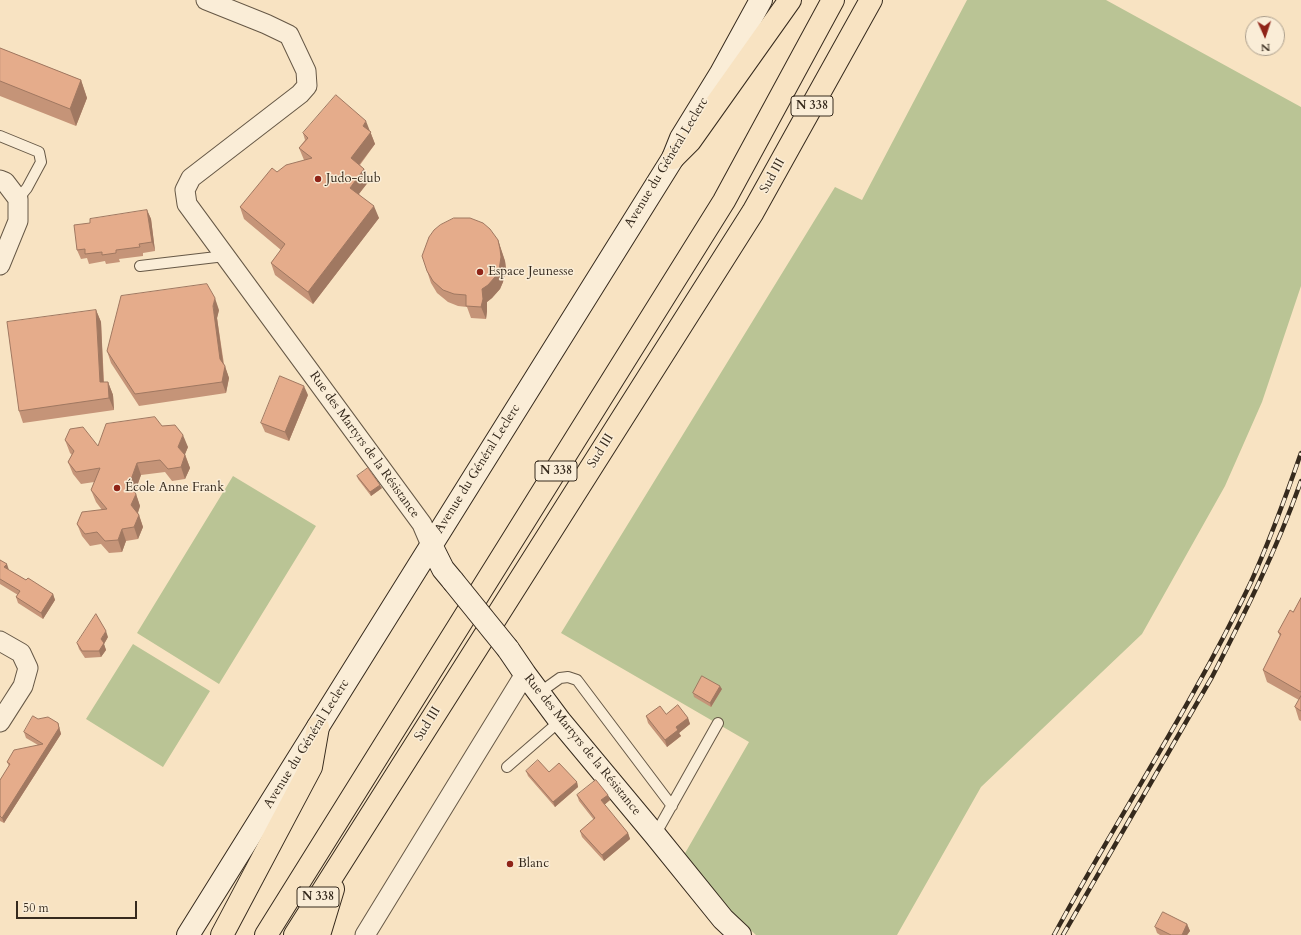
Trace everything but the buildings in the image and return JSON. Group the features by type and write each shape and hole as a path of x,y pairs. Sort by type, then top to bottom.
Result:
{"highway":[{"path":"673,158 690,141 790,0"},
{"name":"Sud III","path":"266,935 724,201 833,0"},
{"name":"Sud III","path":"295,935 753,212 871,0"},
{"path":"222,935 311,767 318,727"},
{"path":"319,935 342,859"}],"street":[{"name":"Rue des Martyrs de la Résistance","path":"206,0 289,35 306,71 307,86 300,94 191,178 185,190 187,204 422,524 443,569 508,649 560,721 723,919 740,935"},
{"name":"Avenue du Général Leclerc","path":"188,935 673,158 681,138 721,73 761,0"},
{"path":"0,180 5,182 18,199 18,221 0,265"},
{"path":"0,641 21,653 28,668 23,686 0,722"},
{"path":"365,935 525,674"}],"lane":[{"path":"0,136 39,152 41,162 27,188 18,199"},
{"path":"140,266 226,256"},
{"path":"539,693 560,678 568,677 577,680 672,806"},
{"path":"507,767 560,721"},
{"path":"655,835 718,723"}],"green space":[{"path":"967,0 1106,0 1301,107 1301,286 1262,402 1225,486 1142,634 981,787 897,935 756,935 720,901 684,855 749,742 561,633 835,187 862,200"},
{"path":"233,476 316,526 219,684 137,633"},
{"path":"133,644 210,691 163,767 86,719"}],"railway":[{"path":"1054,935 1180,716 1229,627 1265,550 1301,453"},
{"path":"1063,935 1212,677 1271,556 1301,481"}],"place":[{"name":"Judo-club","path":"318,179"},
{"name":"Espace Jeunesse","path":"480,272"},
{"name":"École Anne Frank","path":"117,488"},
{"name":"Blanc","path":"510,864"}]}
